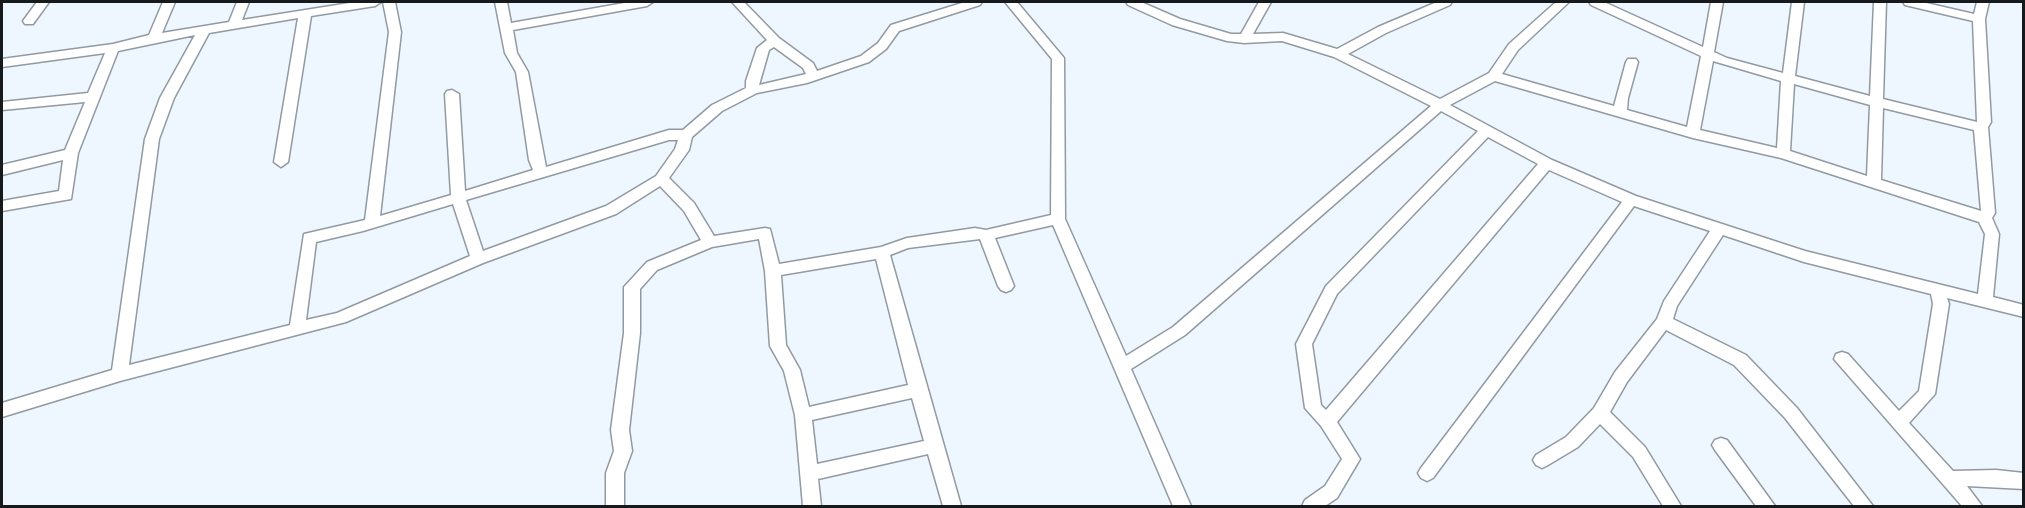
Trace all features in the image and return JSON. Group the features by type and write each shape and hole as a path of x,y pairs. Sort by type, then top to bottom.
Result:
{"street":[{"path":"29,21 43,2"},
{"path":"154,38 169,2"},
{"path":"234,24 243,2"},
{"path":"2,63 113,48 154,38 375,2"},
{"path":"372,220 395,32 389,2"},
{"path":"501,2 511,53 522,72 536,160 542,174"},
{"path":"507,27 586,7 647,2"},
{"path":"738,2 775,40 808,66 813,75"},
{"path":"2,410 120,374 340,318 478,259 611,210 661,179 682,150 686,135 717,108 753,90 802,80 865,59 882,46 895,28 976,2"},
{"path":"1011,2 1058,58 1058,219 1182,507"},
{"path":"1132,2 1197,29 1244,39 1271,37 1295,39 1338,54 1440,105 1547,163 1631,200 1804,256 2024,311"},
{"path":"1244,39 1265,2"},
{"path":"1338,54 1382,30 1446,2"},
{"path":"1122,367 1179,331 1440,105 1494,76 1513,47 1563,2"},
{"path":"1595,2 1723,61 1788,80 1981,127"},
{"path":"1693,133 1717,2"},
{"path":"1783,154 1788,80 1798,2"},
{"path":"1874,183 1880,2"},
{"path":"1909,2 1979,19"},
{"path":"1983,2 1979,19 1984,122 1981,127 1988,213 1985,218"},
{"path":"281,162 305,13"},
{"path":"120,374 152,139 167,98 204,30"},
{"path":"753,90 752,81 763,48 775,40"},
{"path":"2,206 66,195 71,153 113,48"},
{"path":"1620,113 1621,98 1632,62"},
{"path":"1494,76 1693,133 1783,154 1985,218 1992,234 1985,303"},
{"path":"452,94 458,198 478,259"},
{"path":"2,106 92,97"},
{"path":"1311,507 1331,492 1351,459 1327,421 1313,408 1304,344 1331,290 1487,130"},
{"path":"297,330 309,238 363,226 372,220 542,174 669,135 686,135"},
{"path":"2,170 71,153"},
{"path":"1327,421 1547,163"},
{"path":"661,179 689,207 710,242"},
{"path":"1427,473 1631,200"},
{"path":"772,271 882,252 907,243 975,233 986,235 1058,219"},
{"path":"1542,460 1572,442 1600,413 1621,377 1664,322 1670,305 1719,229"},
{"path":"615,507 615,474 623,451 620,430 632,333 632,287 652,266 710,242 765,233 772,271 778,346 792,370 803,415 811,472 812,507"},
{"path":"986,235 1006,286"},
{"path":"882,252 933,446 952,507"},
{"path":"1898,423 1927,394 1941,304 1938,291"},
{"path":"1664,322 1740,360 1791,414 1864,507"},
{"path":"1842,359 1973,507"},
{"path":"803,415 918,390"},
{"path":"1600,413 1639,452 1672,507"},
{"path":"1721,445 1766,507"},
{"path":"811,472 933,446"},
{"path":"1950,479 1996,478 2024,481"}]}
